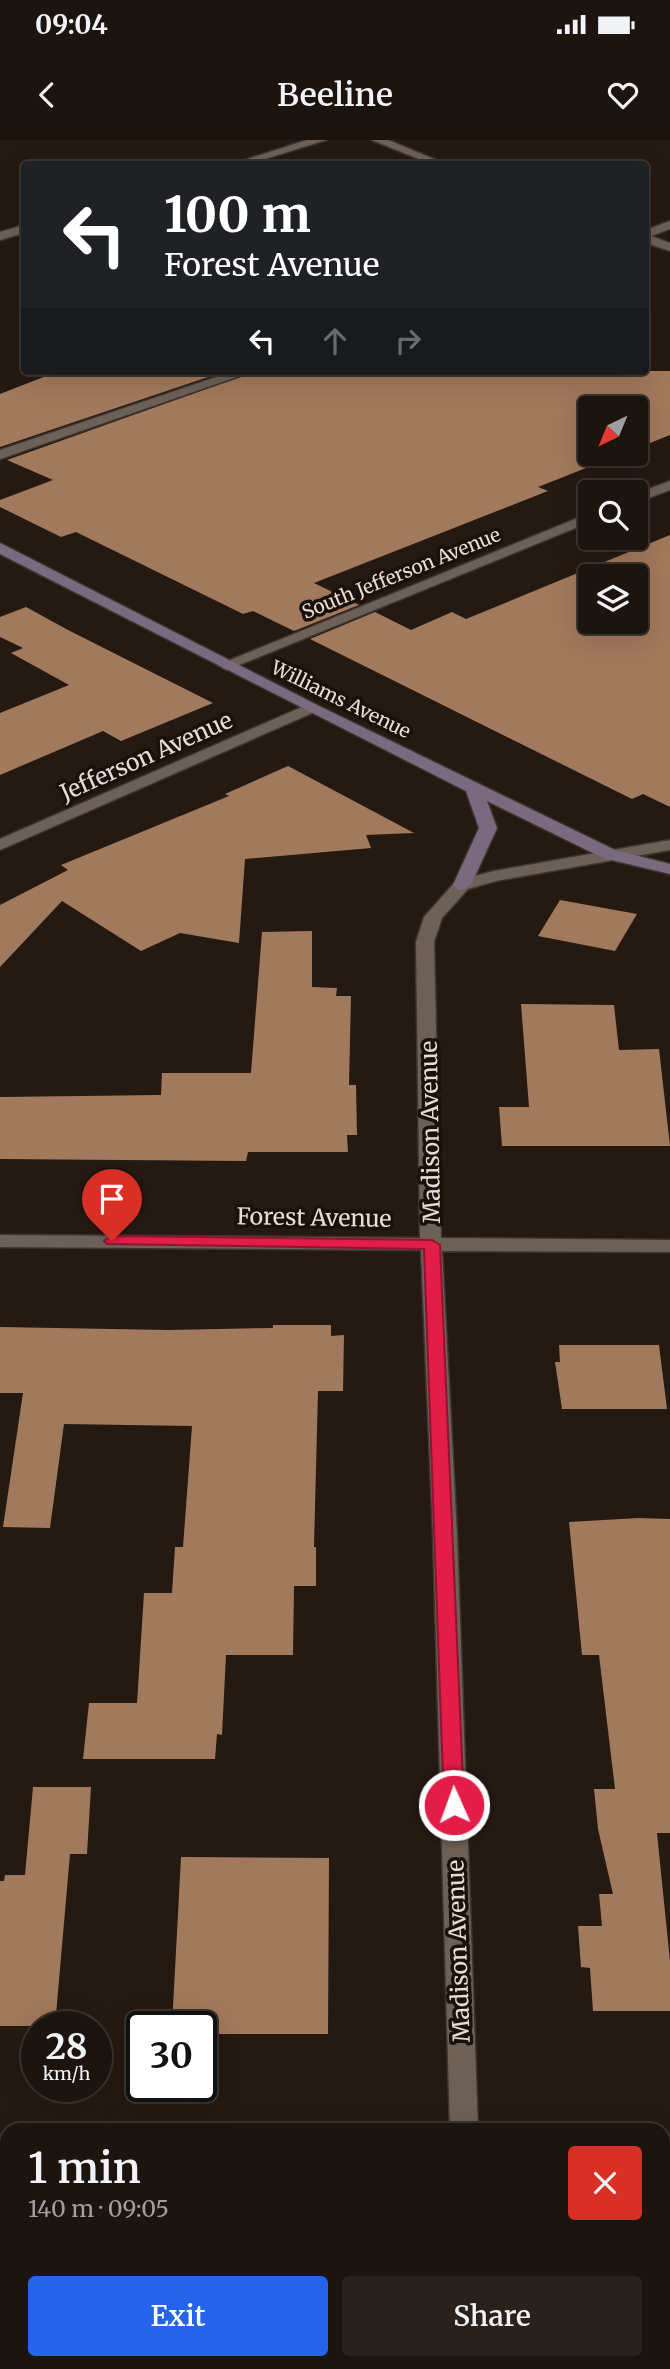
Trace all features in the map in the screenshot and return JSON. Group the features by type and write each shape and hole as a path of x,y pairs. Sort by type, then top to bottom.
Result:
{"street":[{"path":"248,161 320,140"},
{"path":"378,140 432,161"},
{"path":"649,235 670,225"},
{"path":"0,236 21,230"},
{"path":"649,237 670,247"},
{"path":"0,455 235,375"},
{"path":"648,494 670,485"},
{"name":"South Jefferson Avenue","path":"226,665 578,522"},
{"name":"Williams Avenue","path":"0,548 311,708 609,854 670,869"},
{"name":"Jefferson Avenue","path":"0,845 311,708"},
{"path":"463,885 488,828 474,788"},
{"path":"463,885 609,854 670,845"},
{"name":"Madison Avenue","path":"463,885 433,917 425,942 432,1245 464,2123"},
{"name":"Forest Avenue","path":"0,1241 670,1246"}],"building":[{"path":"649,371 670,371 670,435 648,444 648,396 578,396 578,466 591,466 538,487 548,491 314,583 359,605 294,631 253,611 243,614 76,532 61,537 0,507 0,500 53,480 7,460 246,375 649,375"},
{"path":"49,375 214,375 0,447 0,394"},
{"path":"670,535 670,807 643,794 632,799 310,639 375,612 411,630 452,612 466,619 578,573 578,634 648,634 648,564 600,564 634,550 648,550 648,544"},
{"path":"26,607 213,703 121,741 103,731 0,775 0,713 69,685 11,653 23,648 0,637 0,617"},
{"path":"288,766 414,833 366,835 371,848 245,859 239,943 180,933 141,951 62,901 0,967 0,905 68,870 61,865 229,796 225,794"},
{"path":"560,900 637,914 615,951 538,936"},
{"path":"312,931 312,987 337,988 336,996 351,996 349,1085 356,1085 357,1135 347,1135 348,1152 248,1152 246,1161 0,1159 0,1097 161,1095 162,1073 251,1073 262,932"},
{"path":"521,1004 614,1005 619,1050 659,1049 670,1146 502,1146 499,1107 529,1107"},
{"path":"273,1325 331,1325 331,1336 344,1335 343,1391 318,1391 314,1547 316,1586 294,1586 293,1655 226,1655 222,1735 217,1734 215,1759 83,1759 89,1703 137,1703 144,1593 172,1593 175,1547 183,1547 192,1426 64,1424 50,1528 3,1527 23,1393 0,1393 0,1327 168,1330 273,1328"},
{"path":"559,1345 659,1345 667,1409 562,1409 555,1362 560,1362"},
{"path":"670,1519 670,1833 657,1833 670,1961 670,2011 593,2011 590,1968 581,1967 578,1926 602,1926 599,1894 613,1894 598,1829 594,1789 615,1789 599,1655 582,1655 569,1522"},
{"path":"33,1787 91,1787 87,1854 70,1854 56,2011 21,2011 21,2026 0,2026 0,1881 4,1881 5,1875 25,1875"},
{"path":"181,1857 329,1858 328,2034 217,2034 217,2011 173,2011"}],"route":[{"path":"112,1241 432,1245 454,1805"}]}
